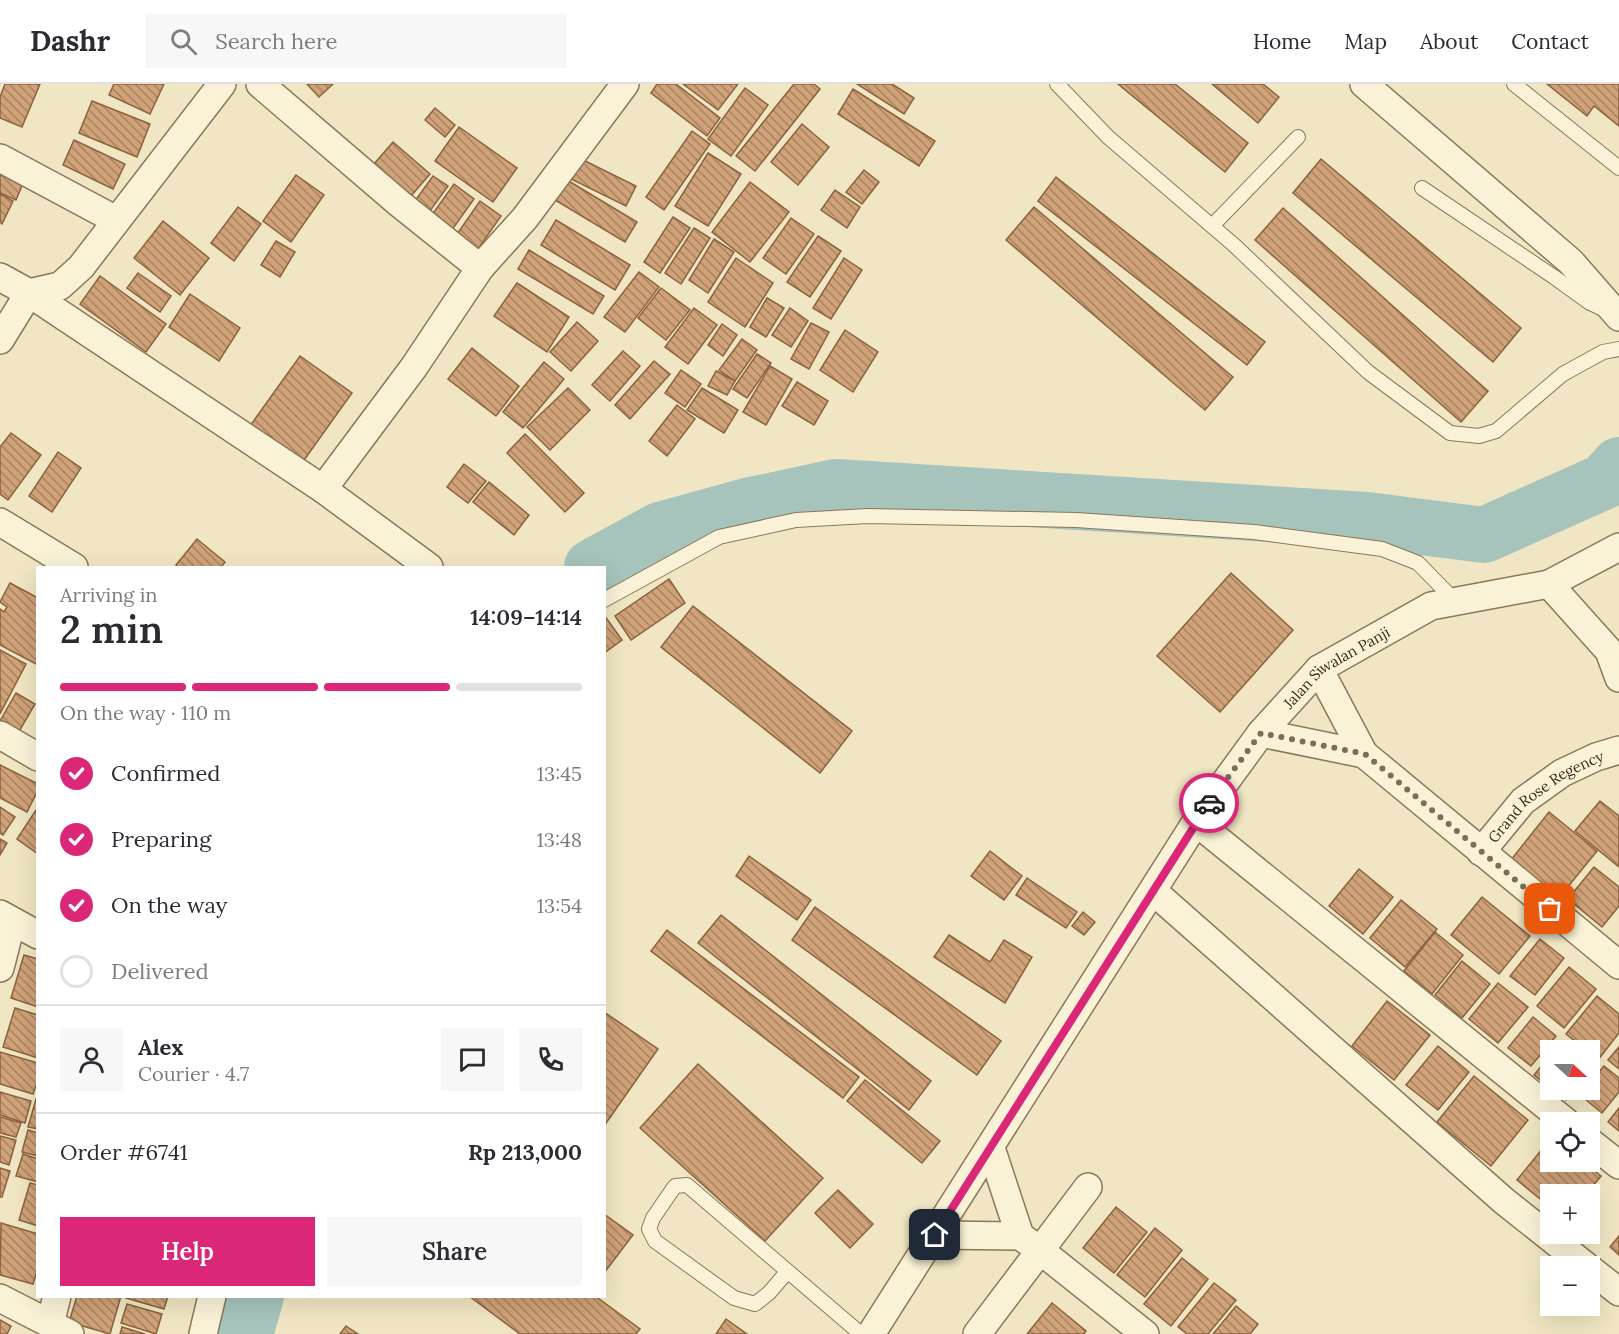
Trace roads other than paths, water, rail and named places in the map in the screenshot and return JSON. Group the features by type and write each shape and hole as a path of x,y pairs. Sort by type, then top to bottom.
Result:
{"street":[{"path":"0,340 29,293 60,286 81,267 222,84"},
{"path":"260,84 400,204 480,268"},
{"path":"322,489 414,366 480,268 525,218 624,84"},
{"path":"1364,84 1571,262 1618,316"},
{"path":"0,158 116,220"},
{"path":"0,276 29,293 322,489 428,566"},
{"path":"0,522 72,566"},
{"name":"Jalan Siwalan Panji","path":"871,1334 1196,822 1261,733 1319,669 1431,606 1549,584 1613,558"},
{"path":"1549,584 1609,651 1619,678"},
{"path":"1319,669 1365,754 1619,965"},
{"path":"1261,733 1365,754"},
{"path":"0,735 36,756"},
{"name":"Grand Rose Regency","path":"1481,852 1523,801 1562,773 1596,757 1619,750"},
{"path":"1196,822 1554,1112"},
{"path":"1152,891 1504,1201 1573,1256"},
{"path":"0,968 6,917 36,934"},
{"path":"991,1148 1030,1243 1145,1334"},
{"path":"1600,1150 1619,1165"},
{"path":"977,1334 1030,1243 1088,1187"},
{"path":"935,1235 1030,1243"},
{"path":"1600,1277 1619,1292"},
{"path":"0,1298 60,1329"},
{"path":"57,1298 60,1329"},
{"path":"203,1334 212,1298"}],"lane":[{"path":"1057,84 1108,137 1212,226 1368,372 1450,433 1479,436 1496,431 1563,374 1603,352 1619,349"},
{"path":"1514,84 1619,168"},
{"path":"1212,226 1298,137"},
{"path":"1422,188 1590,303 1618,316"},
{"path":"606,599 719,537 796,520 868,516 1076,520 1254,532 1382,549 1418,563 1455,601"},
{"path":"787,1272 769,1293 755,1304 734,1298 655,1242 650,1229 653,1218 675,1186 687,1185 861,1334"}],"waterway":[{"path":"594,566 660,530 747,506 836,487 1367,520 1484,535 1605,481 1619,465"},
{"path":"245,1334 255,1298"}]}
